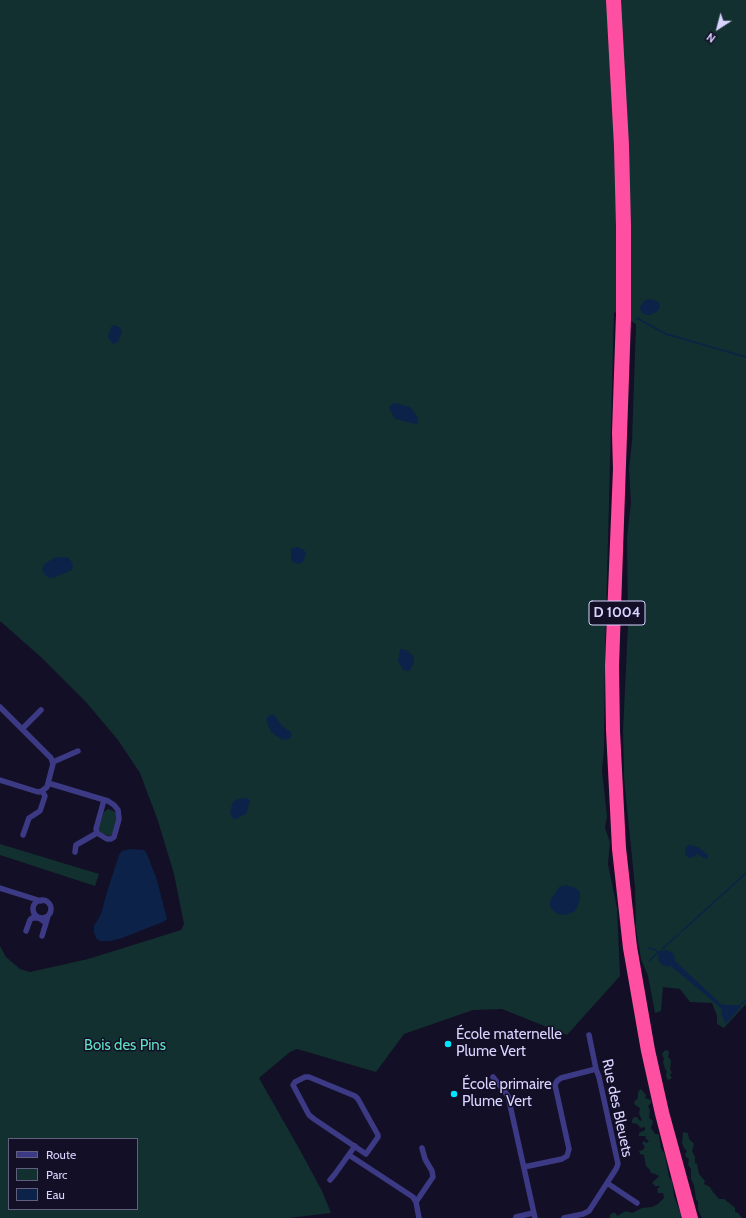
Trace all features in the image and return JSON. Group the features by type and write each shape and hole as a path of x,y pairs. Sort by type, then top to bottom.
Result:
{"highway":[{"name":"D 1004","path":"610,0 618,146 620,227 620,315 616,433 617,469 613,528 609,666 610,730 616,849 627,948 645,1051 659,1114 686,1218"},
{"name":"D 1004","path":"617,0 625,145 627,226 627,319 616,666 616,731 622,848 633,947 651,1050 667,1120 694,1218"}],"street":[{"path":"0,706 51,758 53,762 48,783 46,788 42,791 38,792 0,780"},
{"path":"22,729 41,710"},
{"path":"53,762 78,751"},
{"path":"48,783 111,802 116,808 119,819 114,837 107,839 97,833"},
{"path":"23,835 29,818 40,811 45,796 42,791"},
{"path":"97,833 96,829 104,800"},
{"path":"75,852 76,845 97,833"},
{"path":"0,888 47,902 50,907 50,913 42,936"},
{"path":"41,901 36,903 33,908 34,914 46,923"},
{"path":"26,931 30,920 34,917 39,918 48,916"},
{"name":"Rue des Bleuets","path":"564,1218 588,1212 616,1169 618,1160 589,1035"},
{"path":"524,1167 562,1159 567,1156 569,1149 555,1085 561,1078 596,1069"},
{"path":"361,1162 378,1138 378,1135 358,1098 309,1077 295,1082 293,1085 294,1088 311,1116 366,1154"},
{"path":"493,1077 508,1096 534,1216 516,1217"},
{"path":"330,1180 355,1146"},
{"path":"416,1202 433,1177 422,1148"},
{"path":"349,1155 413,1197 416,1202 417,1218"},
{"path":"607,1183 637,1203"}],"green space":[{"name":"Bois des Pins","path":"0,0 746,0 746,1004 724,1028 717,1024 717,1016 712,1003 690,1002 680,989 663,987 661,1011 655,1013 648,976 641,959 636,928 635,887 624,778 623,731 628,625 627,537 631,503 629,469 632,441 636,324 614,312 604,748 602,771 607,816 605,828 610,842 608,864 617,908 620,976 567,1035 502,1009 473,1010 404,1034 376,1072 297,1049 290,1052 259,1078 322,1191 331,1213 288,1218 0,1218 0,946 6,957 20,969 30,972 88,959 181,930 184,924 174,874 158,821 140,773 118,740 86,702 42,658 0,621"},
{"path":"108,809 116,812 117,818 112,835 109,836 99,832 98,829 104,812"},
{"path":"0,844 99,874 95,886 0,855"},
{"path":"667,1050 669,1052 668,1057 671,1060 670,1070 672,1072 670,1075 672,1078 669,1080 667,1079 667,1071 665,1069 662,1054"},
{"path":"641,1089 646,1095 645,1098 651,1100 651,1103 648,1106 650,1110 649,1118 653,1121 651,1128 655,1134 659,1135 661,1148 665,1155 669,1177 672,1181 674,1196 681,1214 681,1218 611,1218 609,1216 612,1213 616,1213 617,1216 626,1211 632,1213 642,1208 652,1207 664,1198 663,1193 658,1193 657,1189 660,1187 655,1186 652,1183 659,1176 651,1173 646,1166 644,1155 640,1154 639,1151 643,1150 645,1147 642,1143 644,1141 647,1143 649,1141 645,1138 646,1136 639,1136 639,1133 645,1130 645,1127 641,1128 637,1124 632,1123 634,1117 637,1117 640,1121 642,1120 639,1114 640,1108 635,1105 634,1102 638,1098 638,1092"},
{"path":"683,1132 688,1133 689,1139 694,1144 692,1151 695,1157 695,1163 697,1164 699,1174 705,1181 704,1184 710,1187 719,1199 724,1199 733,1206 735,1208 735,1212 742,1218 702,1218 698,1210 698,1202 691,1179 691,1169 688,1165 689,1159 685,1154 687,1151 682,1143"}],"water":[{"path":"649,299 658,301 660,307 658,311 650,315 646,315 641,312 640,307 644,301"},
{"path":"114,325 121,328 122,332 118,342 113,344 108,337 111,327"},
{"path":"396,403 410,407 418,417 418,423 416,424 395,419 389,408 392,404"},
{"path":"298,547 305,551 306,554 303,562 298,564 291,561 291,551 292,548"},
{"path":"54,558 69,558 73,564 72,570 53,578 49,578 45,575 42,570 44,564"},
{"path":"400,649 407,650 413,656 413,665 409,671 403,670 398,661"},
{"path":"272,714 282,726 291,732 292,735 290,738 286,740 281,739 271,732 266,720 268,716"},
{"path":"248,798 250,802 246,814 236,819 232,818 230,811 233,802 238,799"},
{"path":"689,845 698,847 708,855 708,859 697,854 694,857 689,858 685,854 685,848"},
{"path":"130,849 144,850 147,854 157,880 167,919 163,922 122,938 110,941 100,941 96,938 94,933 94,926 101,914 119,855 122,851"},
{"path":"565,885 576,888 580,892 580,896 578,906 575,911 563,915 558,914 550,907 550,901 559,887"},
{"path":"667,950 674,954 675,961 721,1004 737,1005 741,1007 726,1024 721,1014 722,1009 671,966 667,967 660,963 658,959 659,954 662,951"}],"waterway":[{"path":"637,318 666,334 746,357"},
{"path":"681,932 746,873"},
{"path":"649,961 679,934"},
{"path":"648,948 654,949 659,954"},
{"path":"739,1006 746,1000"}],"place":[{"name":"École maternelle Plume Vert","path":"448,1044"},
{"name":"École primaire Plume Vert","path":"454,1094"}]}
